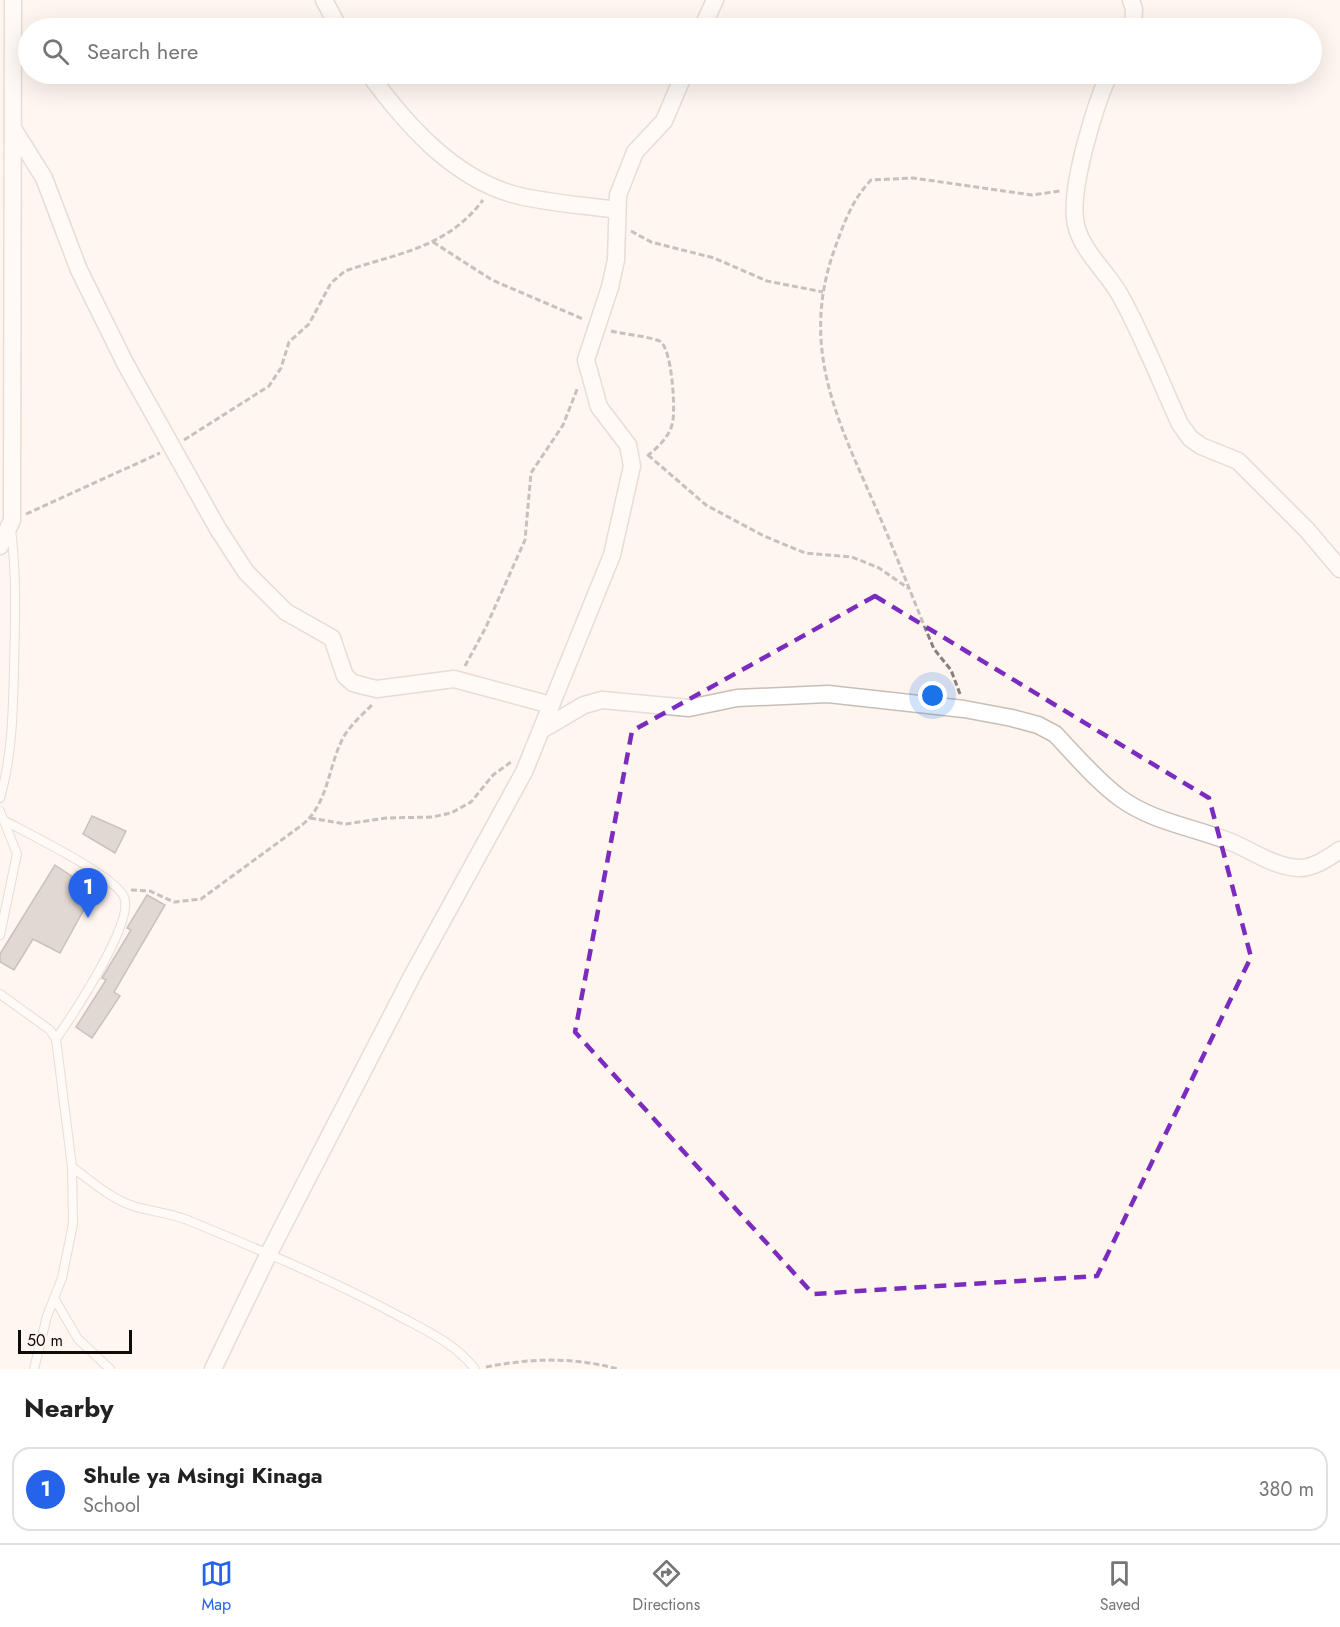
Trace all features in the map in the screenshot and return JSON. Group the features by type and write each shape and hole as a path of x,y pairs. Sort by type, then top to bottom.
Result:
{"street":[{"path":"0,546 11,523 13,0"},
{"path":"324,0 334,18"},
{"path":"707,18 715,0"},
{"path":"1131,0 1134,18"},
{"path":"0,84 11,104"},
{"path":"377,84 418,134 440,153 493,187 513,194 617,215"},
{"path":"213,1369 269,1253 407,986 532,754 612,555 632,466 628,445 599,407 586,360 614,269 618,195 635,152 664,121 680,84"},
{"path":"1106,84 1087,141 1074,210 1076,227 1083,243 1119,294 1180,424 1190,438 1201,446 1238,461 1307,530 1340,569"},
{"path":"14,130 45,178 79,270 125,363 218,529 246,572 286,612 332,638 345,676 353,683 377,688 454,679 551,705"},
{"path":"543,729 584,705 602,700 690,708 737,698 828,694 964,709 1012,718 1047,729 1055,734 1102,783 1135,807 1156,818 1230,842 1282,866 1302,868 1321,863 1340,850"}],"lane":[{"path":"0,798 6,779 13,702 15,567 11,523"},
{"path":"0,811 16,854 0,935"},
{"path":"5,821 118,887 126,905 120,930 89,987 56,1039"},
{"path":"0,994 50,1030 56,1039 72,1167 73,1224 62,1278 34,1369"},
{"path":"72,1167 96,1185 131,1205 185,1219 269,1253 445,1340 465,1356 475,1369"},
{"path":"54,1298 78,1339 110,1369"}],"path":[{"path":"964,709 951,670 934,649 847,441 826,380 820,341 819,307 830,262 846,217 860,193 871,180 912,178 1032,195 1056,193 1079,179"},
{"path":"11,523 173,447 269,386 281,368 289,342 309,324 336,277 345,271 433,242 462,224 493,187"},
{"path":"617,215 651,242 714,258 767,281 823,292"},
{"path":"433,242 492,280 597,327 631,337 649,337 660,340 665,348 671,372 673,420 665,439 632,466"},
{"path":"454,679 464,668 486,627 525,540 531,472 556,436 572,405 586,360"},
{"path":"648,455 706,505 764,536 805,554 852,557 879,568 909,589"},
{"path":"118,887 150,891 174,902 201,899 310,818 320,801 341,741 349,729 390,687"},
{"path":"310,818 346,824 386,818 432,817 451,813 471,802 500,768 532,754"},
{"path":"475,1369 531,1359 599,1364 618,1369"}],"highlighted area":[{"path":"875,596 1209,798 1251,957 1097,1276 813,1294 575,1032 632,731"}],"building":[{"path":"92,816 126,831 115,853 83,834"},
{"path":"55,865 76,879 80,871 99,882 60,953 33,939 14,970 0,962 0,954"},
{"path":"147,895 165,905 114,992 120,996 92,1038 76,1027 106,980 102,978 131,930 127,928"}],"place":[{"name":"Shule ya Msingi Kinaga","path":"88,918"}]}
